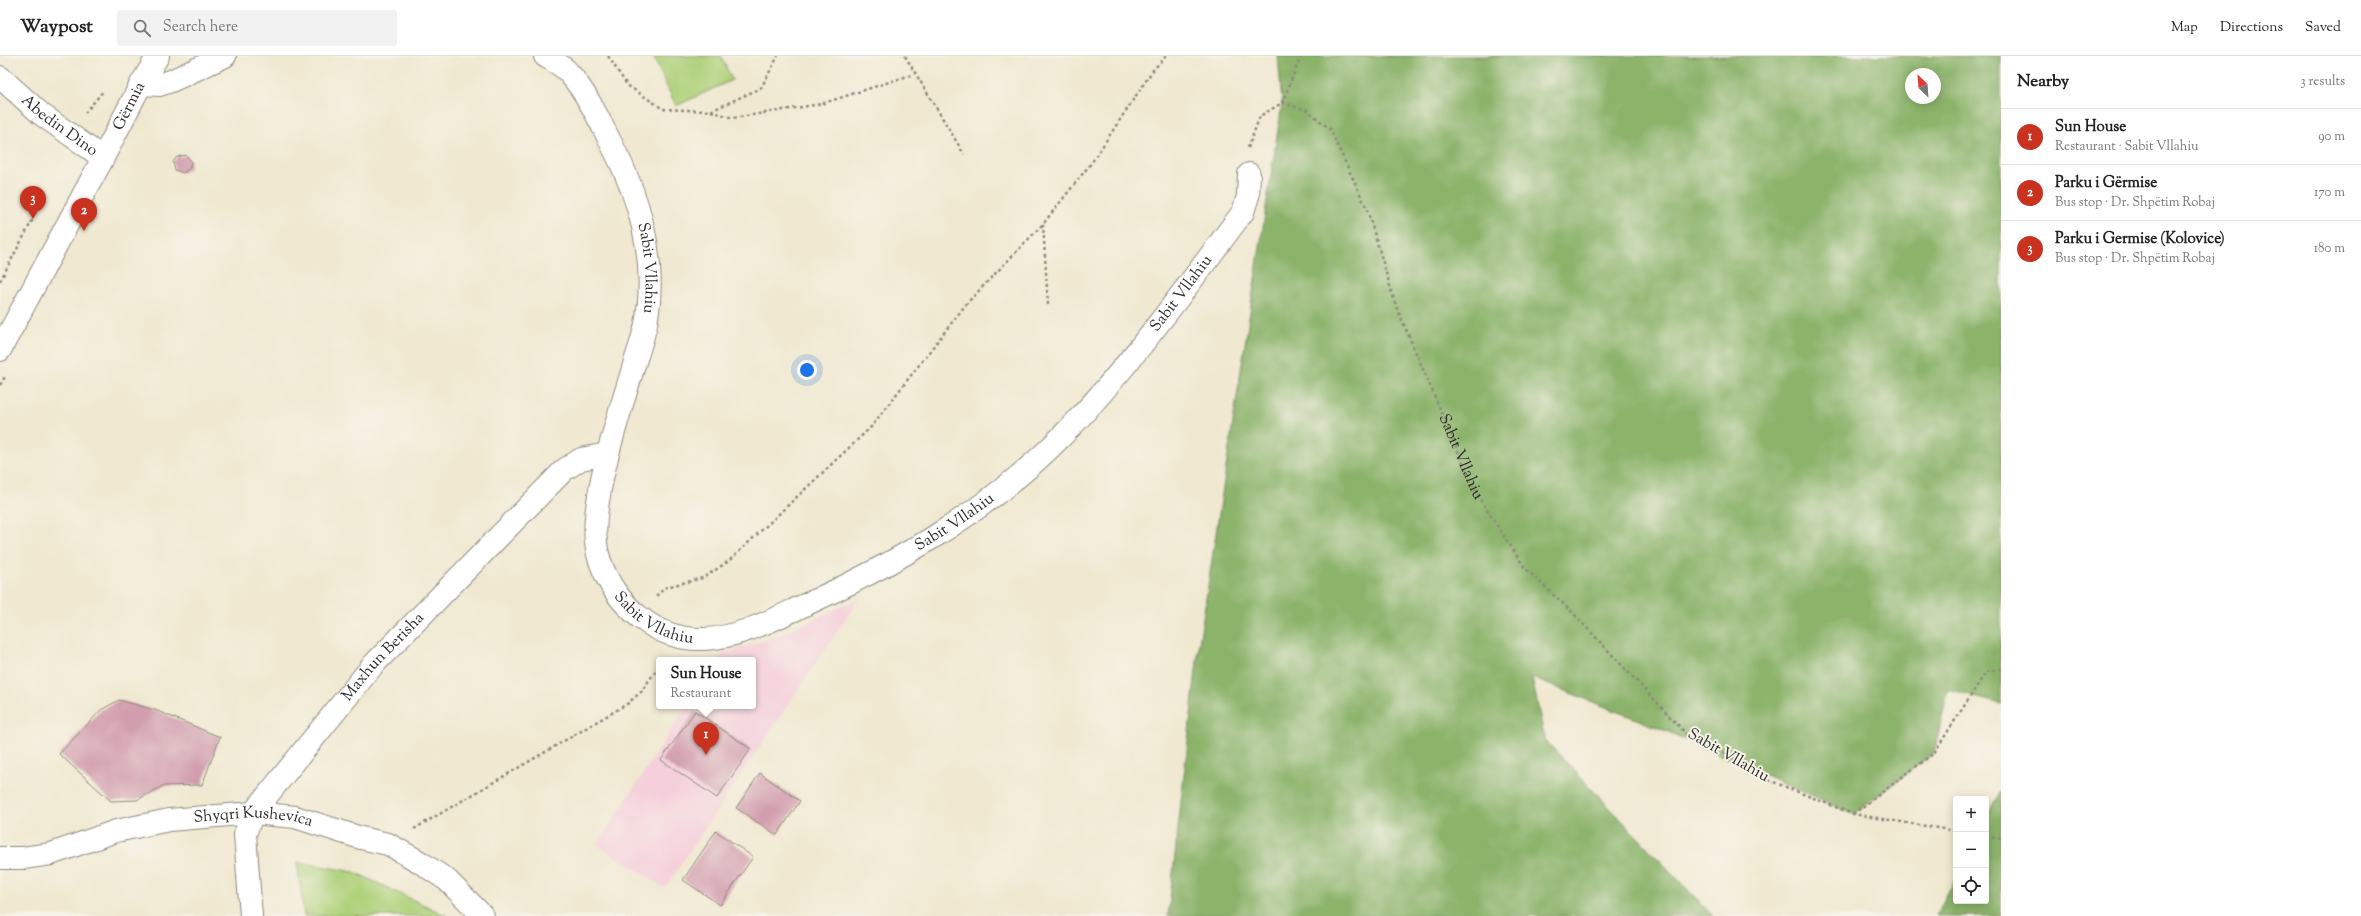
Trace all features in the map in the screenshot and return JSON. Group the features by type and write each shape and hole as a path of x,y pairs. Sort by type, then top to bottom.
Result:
{"street":[{"name":"Gërmia","path":"0,350 141,84 158,56"},
{"path":"141,84 159,85 225,56"},
{"name":"Sabit Vllahiu","path":"545,56 567,70 595,113 618,157 628,177 651,266 647,322 608,454 598,501 595,532 598,558 609,582 626,606 644,621 676,637 705,639 736,634 763,624 855,582 888,564 963,518 1006,487 1071,427 1127,361 1243,212 1248,196 1249,174"},
{"name":"Abedin Dino","path":"0,77 41,114 102,158"},
{"name":"Maxhun Berisha","path":"251,916 245,834 253,813 373,665 564,470 581,458 608,454"},
{"name":"Shyqri Kushevica","path":"0,858 23,858 51,854 116,831 169,820 253,813 295,818 361,838 388,844 420,862 447,880 483,916"}],"path":[{"path":"608,56 627,85 663,109 711,111 733,118 821,104 914,74"},
{"path":"711,111 761,88 778,56"},
{"path":"905,56 914,74 964,154"},
{"path":"644,621 656,596 666,587 703,578 729,561 870,426 968,303 1043,224 1092,162 1153,70 1166,56"},
{"path":"1249,174 1248,146 1260,116 1282,103 1301,56"},
{"path":"82,117 104,90"},
{"name":"Sabit Vllahiu","path":"1282,103 1307,110 1330,129 1367,209 1396,306 1476,494 1525,568 1572,612 1690,738 1727,754 1766,779 1853,814 1953,831"},
{"path":"0,281 33,219"},
{"path":"1043,224 1048,305"},
{"path":"1853,814 1934,753 1986,672 2001,669"},
{"path":"388,844 627,704 641,692 656,670"},
{"path":"1989,837 2001,839"}],"shaded area":[{"path":"860,597 665,888 597,845 685,709 756,709 756,657 719,657 721,654 778,636"}],"green space":[{"path":"653,56 721,56 732,80 676,106"},
{"path":"1278,56 2001,56 2001,704 1948,690 1934,753 1853,814 1664,730 1532,678 1545,740 1713,916 1168,916 1199,644 1282,103"},
{"path":"2001,791 2001,916 1936,916 1953,884 1953,904 1989,904 1989,814"},
{"path":"297,862 354,872 447,916 304,916"}],"building":[{"path":"186,155 191,161 190,168 183,173 175,170 173,162 177,157"},
{"path":"119,700 155,710 220,737 202,785 163,786 137,800 111,801 59,754 101,710"},
{"path":"695,711 751,749 717,798 661,760"},
{"path":"760,773 800,801 777,835 736,808"},
{"path":"716,831 753,857 720,905 683,880"}],"place":[{"name":"Parku i Germise (Kolovice)","path":"33,219"},
{"name":"Parku i Gërmise","path":"84,231"},
{"name":"Sun House","path":"706,755"}]}
